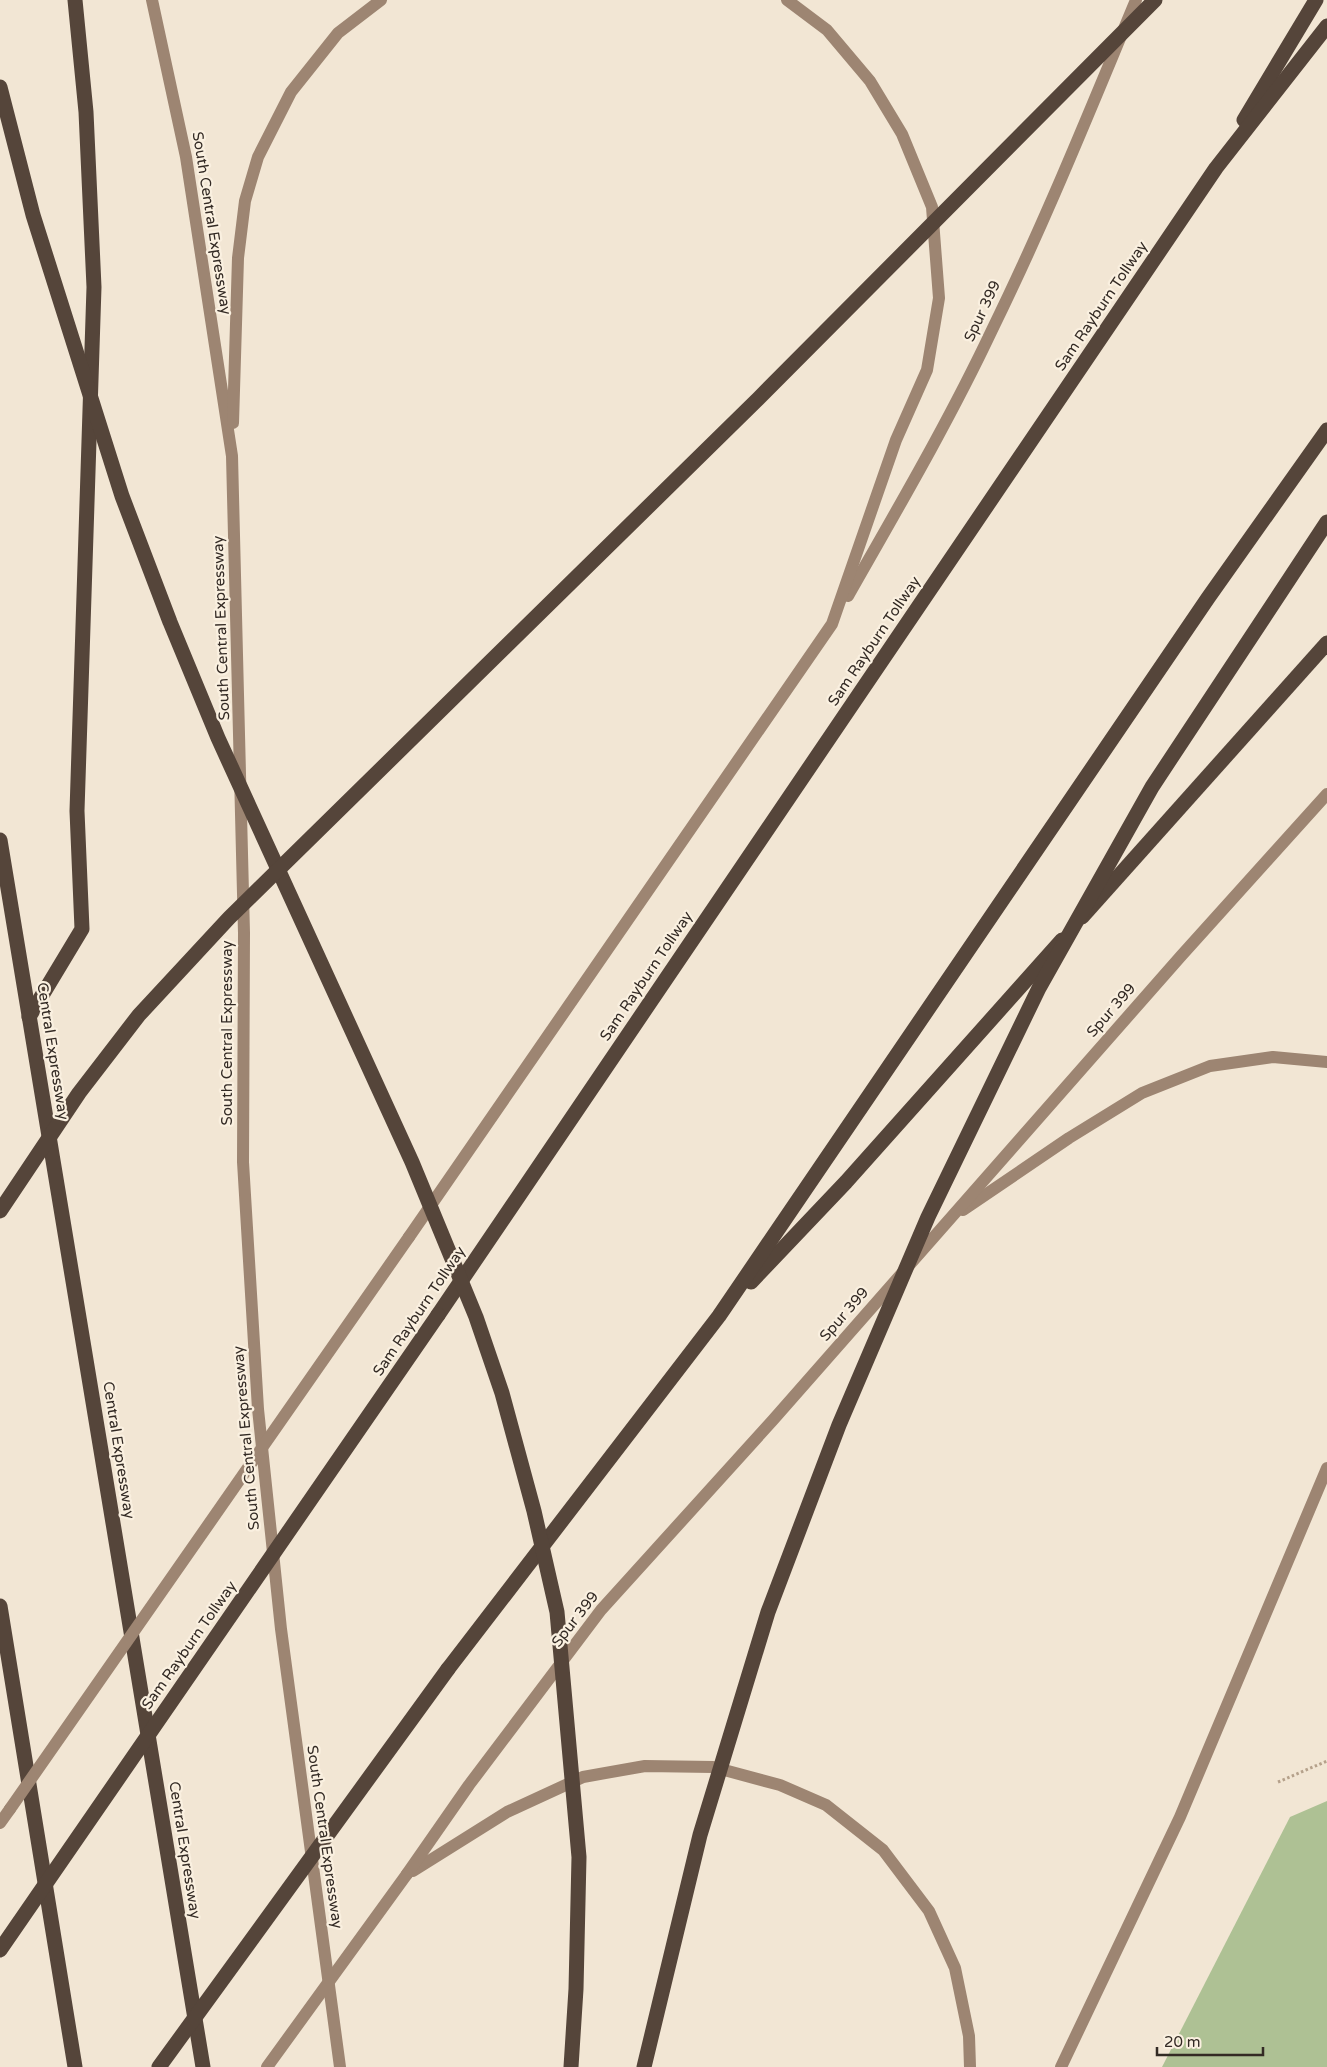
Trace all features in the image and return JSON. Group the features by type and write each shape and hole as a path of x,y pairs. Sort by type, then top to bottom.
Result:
{"highway":[{"path":"29,1016 82,928 77,811 94,287 86,112 75,0"},
{"path":"0,1211 20,1178 79,1093 139,1015 229,918 752,405 1155,0"},
{"path":"1216,168 1316,0"},
{"name":"Sam Rayburn Tollway","path":"0,1950 438,1315 1216,168 1327,26"},
{"path":"0,87 33,215 122,496 163,604 218,738 412,1162 476,1317 502,1393 534,1510 557,1612 579,1857 576,1989 571,2067"},
{"path":"159,2067 448,1669 719,1316 1208,598 1327,430"},
{"path":"644,2067 700,1835 768,1612 838,1425 928,1217 1039,988 1152,787 1327,522"},
{"path":"719,1316 846,1182 1327,643"},
{"name":"Central Expressway","path":"0,840 203,2067"},
{"path":"0,1606 75,2067"}],"main road":[{"name":"South Central Expressway","path":"152,0 186,157 232,456 244,923 243,1162 258,1409 281,1629 340,2067"},
{"path":"232,456 238,258 245,201 258,157 291,92 338,33 381,0"},
{"path":"0,1823 409,1237 832,624 896,440 927,370 939,298 932,207 902,134 870,81 826,30 787,0"},
{"name":"Spur 399","path":"832,624 934,442 992,330 1068,160 1136,0"},
{"name":"Spur 399","path":"267,2067 408,1874 469,1785 601,1610 773,1420 1181,956 1327,794"},
{"path":"947,1222 1069,1138 1142,1093 1210,1066 1274,1057 1327,1062"},
{"path":"1061,2067 1180,1817 1327,1468"},
{"path":"408,1874 479,1828 583,1776 645,1766 713,1767 780,1785 826,1805 883,1850 929,1912 955,1968 969,2036 970,2067"}],"path":[{"path":"1278,1782 1327,1761"}],"green space":[{"path":"1327,1801 1327,2067 1162,2067 1290,1817"}]}
